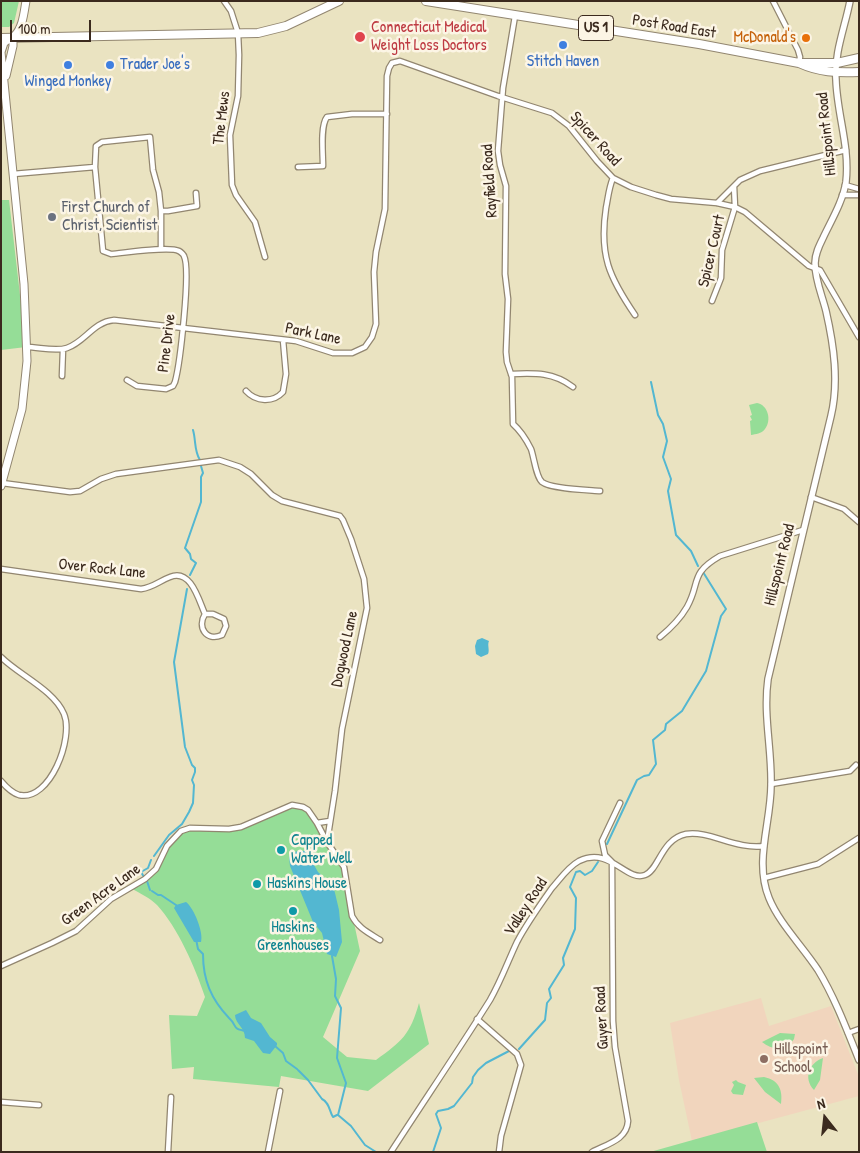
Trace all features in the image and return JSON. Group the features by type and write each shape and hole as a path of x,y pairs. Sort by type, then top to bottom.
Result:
{"main road":[{"path":"2,484 15,440 26,381 24,284 5,88 13,38 21,24 26,1"},
{"path":"1,38 258,33 279,29 339,1"},
{"name":"Post Road East","path":"426,1 699,44 799,63 837,63 859,58"},
{"name":"Post Road East","path":"799,63 814,70 859,72"}],"street":[{"name":"The Mews","path":"224,1 231,11 238,33 238,96 230,135 232,185 236,195 255,222 265,257"},
{"path":"773,1 798,50 799,63"},
{"name":"Hillspoint Road","path":"850,1 836,72 837,95 846,150 845,185 817,252 815,268 816,281 829,328 836,384 833,409 767,685 766,709 771,801 764,846 764,878 773,906 824,981 859,1060"},
{"name":"Rayfield Road","path":"515,16 503,98 498,158 506,186 505,274 508,299 506,352 511,374 513,424 524,436 531,449 539,478 543,483 600,491"},
{"name":"Spicer Road","path":"400,61 503,98 546,111 572,130 613,178 631,187 656,196 717,203 735,207 745,212 809,266 820,270 859,337"},
{"name":"Park Lane","path":"63,349 75,344 98,325 109,321 283,340 304,343 328,352 346,353 365,347 374,334 376,321 374,267 386,203 386,85 389,68 392,63 400,61"},
{"path":"298,167 323,166 323,129 324,121 327,117 387,114"},
{"path":"150,137 153,170 159,192 161,211 161,249 110,254 103,251 95,166 96,146 102,142 150,137"},
{"path":"717,203 740,180 760,171 846,150"},
{"path":"14,174 95,166"},
{"path":"613,178 604,225 606,259 613,279 635,315"},
{"path":"845,185 859,189"},
{"name":"Spicer Court","path":"712,301 721,278 722,250 735,207 734,186"},
{"path":"161,211 168,212 197,206 196,194"},
{"path":"842,196 859,195"},
{"name":"Pine Drive","path":"127,380 137,386 166,389 173,386 176,379 186,282 185,260 183,254 176,250 161,249"},
{"path":"246,391 255,397 266,400 273,399 282,392 286,374 283,340"},
{"path":"26,347 63,349 62,376"},
{"path":"511,374 532,373 551,375 561,378 573,387"},
{"name":"Dogwood Lane","path":"2,484 80,492 101,478 116,474 219,460 240,467 282,502 340,516 351,539 364,579 367,608 342,729 327,842"},
{"path":"811,497 844,509 859,522"},
{"path":"660,637 685,610 696,579 702,569 709,563 720,556 803,530"},
{"name":"Over Rock Lane","path":"1,569 141,589 153,587 169,577 177,575 185,578 191,584 205,614 201,623 202,629 206,634 216,638 222,636 226,626 224,619 213,614 205,614"},
{"path":"1,657 56,701 63,712 67,729 60,761 44,785 29,794 23,795 15,793 1,781"},
{"path":"771,784 850,770 856,766"},
{"path":"612,862 605,855 602,841 620,803"},
{"name":"Green Acre Lane","path":"1,966 76,930 111,899 146,879 156,869 172,839 185,829 236,828 292,805 308,810 317,823 344,868 352,916 355,922 380,940"},
{"path":"317,823 330,821"},
{"name":"Valley Road","path":"391,1152 477,1020 496,988 523,931 550,891 575,864 593,857 601,857 635,875 644,876 651,871 668,845 682,835 689,834 703,835 742,846 755,848 764,846"},
{"path":"764,878 818,864 859,838"},
{"name":"Guyer Road","path":"592,1152 620,1138 628,1128 615,1047 613,1021 612,862"},
{"path":"477,1020 518,1054 522,1065 501,1136 499,1152"},
{"path":"848,1033 859,1029"},
{"path":"268,1152 280,1091"},
{"path":"168,1152 171,1097"},
{"path":"1,1102 38,1106"}],"shaded area":[{"name":"Hillspoint School","path":"761,998 769,1026 831,1006 859,1077 859,1096 692,1141 679,1080 670,1023"}],"green space":[{"path":"1,1 19,1 14,23 9,27 1,27"},
{"path":"1,200 9,200 26,347 1,350"},
{"path":"761,404 768,413 768,421 763,431 751,435 750,421 752,420 750,416 752,415 749,405"},
{"path":"292,805 308,810 341,862 360,951 323,1037 347,1057 376,1060 404,1036 412,1023 419,1003 429,1044 368,1091 281,1076 279,1087 193,1079 194,1067 172,1069 169,1015 197,1016 205,997 179,936 165,914 154,902 131,888 156,869 167,846 185,829 236,828"},
{"path":"780,1033 795,1034 794,1039 783,1048 771,1047 762,1042"},
{"path":"823,1058 820,1080 814,1090 809,1081 809,1071 814,1063"},
{"path":"754,1078 769,1078 779,1086 781,1104 765,1092"},
{"path":"736,1080 746,1085 743,1095 733,1094 731,1091 734,1085 732,1082"},
{"path":"757,1122 767,1152 650,1152"}],"water":[{"path":"482,638 489,641 489,651 488,654 481,657 476,654 475,646 477,640"},
{"path":"297,851 306,851 318,872 333,886 339,910 342,942 336,957 327,954 322,933 313,922 290,866 289,857"},
{"path":"186,902 198,921 202,938 201,942 194,942 174,908 176,905"},
{"path":"246,1010 251,1018 261,1023 270,1037 277,1043 270,1054 263,1053 254,1041 245,1038 245,1034 235,1015"}],"waterway":[{"path":"651,382 658,415 663,424 667,441 663,457 671,479 668,491 676,535 691,551 698,566"},
{"path":"193,430 200,460"},
{"path":"190,575 196,563 191,559 190,554 185,548 201,502 201,477 203,473 201,466"},
{"path":"607,844 637,780 649,775 656,764 653,740 665,730 666,724 682,711 706,671 721,616 726,609 703,572"},
{"path":"154,856 169,835 182,824 193,803 194,785 192,780 195,768 185,747 174,662 187,589"},
{"path":"144,877 141,872 148,868 151,860"},
{"path":"519,1049 545,1020 547,1003 551,998 549,989 564,965 563,958 575,929 576,898 570,887 576,872 580,871 585,875 592,871 598,862"},
{"path":"147,881 150,890"},
{"path":"152,891 176,905"},
{"path":"196,939 198,949 203,954 206,981 217,1004 236,1028 246,1031"},
{"path":"332,956 336,979 335,996 341,1008 337,1058 346,1083 338,1115 351,1126 365,1145 376,1152"},
{"path":"275,1046 283,1053 286,1061 297,1069"},
{"path":"433,1152 441,1128 436,1114 438,1111 454,1106 472,1083 473,1077 478,1070 486,1063 509,1051"},
{"path":"298,1070 327,1103 333,1117 337,1115"}],"place":[{"name":"Connecticut Medical Weight Loss Doctors","path":"360,37"},
{"name":"McDonald's","path":"806,38"},
{"name":"Stitch Haven","path":"563,45"},
{"name":"Winged Monkey","path":"68,65"},
{"name":"Trader Joe's","path":"110,65"},
{"name":"First Church of Christ, Scientist","path":"52,217"},
{"name":"Capped Water Well","path":"281,850"},
{"name":"Haskins House","path":"257,884"},
{"name":"Haskins Greenhouses","path":"293,911"},
{"name":"Hillspoint School","path":"764,1059"}]}
